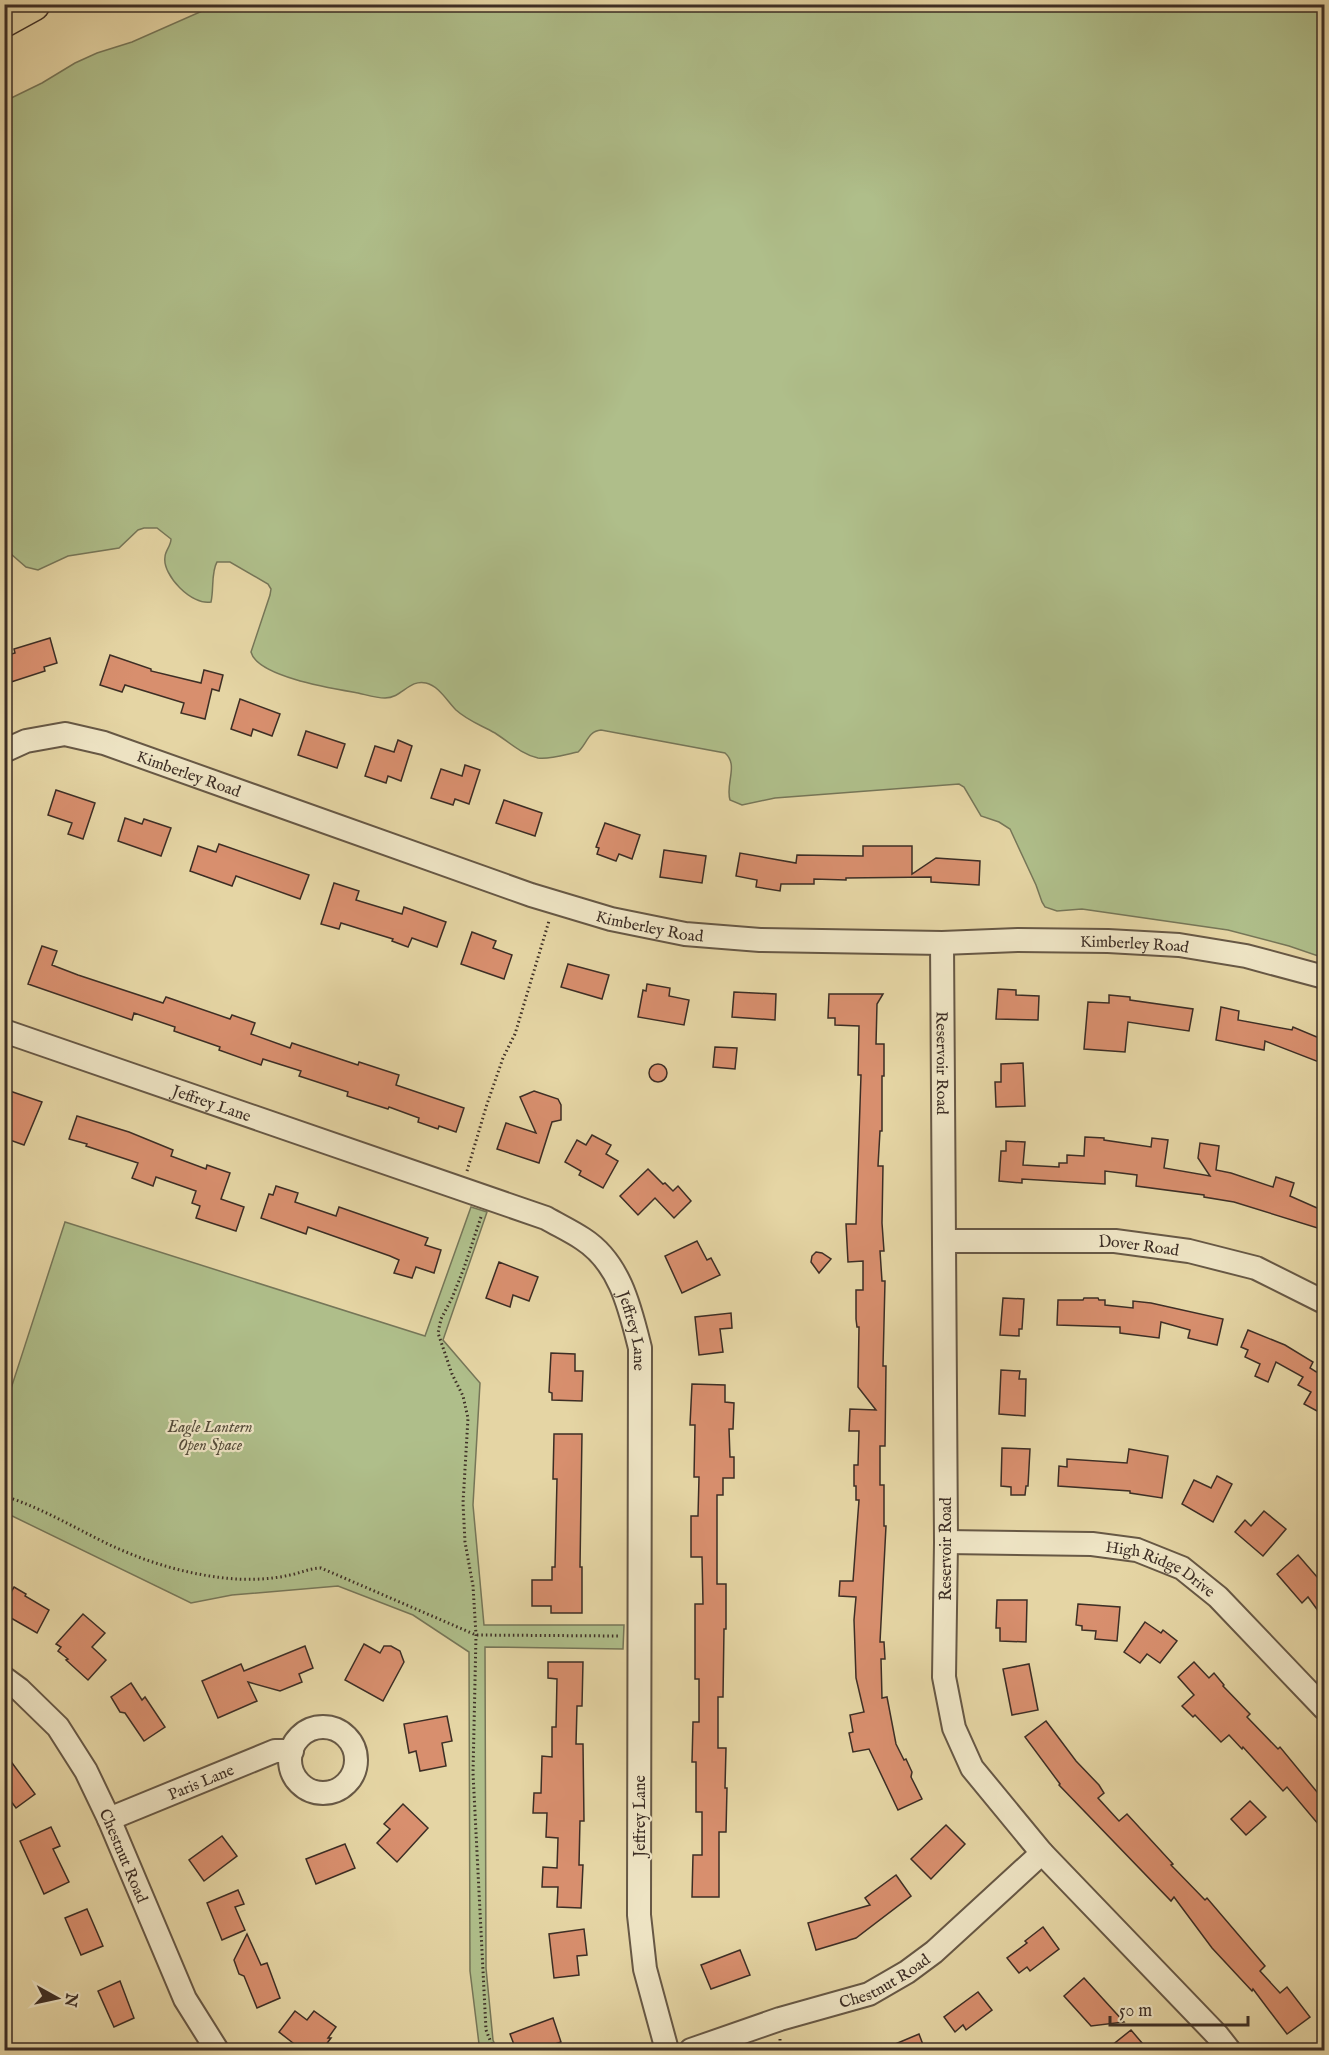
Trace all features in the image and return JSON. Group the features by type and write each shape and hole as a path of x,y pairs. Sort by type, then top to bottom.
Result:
{"highway":[{"path":"4,20 33,4"}],"street":[{"name":"Kimberley Road","path":"4,751 26,741 64,734 104,743 531,895 611,919 685,934 760,940 942,943 1018,940 1179,945 1246,956 1324,977"},
{"name":"Reservoir Road","path":"942,943 946,1542 944,1677 954,1728 972,1768 1042,1852 1218,2036 1228,2050"},
{"name":"Jeffrey Lane","path":"4,1031 546,1218 585,1240 610,1264 629,1302 640,1348 639,1915 645,1969 667,2050"},
{"name":"Dover Road","path":"944,1241 1115,1241 1189,1251 1256,1268 1324,1302"},
{"name":"High Ridge Drive","path":"946,1542 1092,1544 1137,1550 1182,1568 1218,1597 1324,1708"},
{"name":"Chestnut Road","path":"4,1678 20,1689 58,1727 86,1771 185,1999 218,2050"},
{"name":"Paris Lane","path":"109,1820 275,1751 292,1751"},
{"name":"Chestnut Road","path":"691,2050 780,2019 869,1994 907,1972 934,1952 1042,1852"}],"path":[{"path":"462,1189 503,1058 515,1034 555,902"},
{"path":"487,1198 464,1268 441,1319 438,1333 452,1374 463,1396 468,1418 463,1503 465,1542 473,1586 476,1635 473,1773 486,2030 495,2050"},
{"path":"4,1496 34,1506 110,1545 155,1563 213,1577 239,1579 291,1575 321,1568 476,1635 639,1636"}],"green space":[{"path":"218,4 1324,5 1324,958 1228,930 1082,909 1057,911 1045,907 1010,829 999,822 981,816 964,787 959,784 775,798 742,805 730,800 731,763 725,753 601,730 590,735 578,752 553,758 538,758 521,751 495,733 465,717 439,690 426,683 420,682 396,695 382,698 316,685 281,675 256,661 251,652 270,595 271,589 268,584 230,562 217,562 211,602 195,599 180,588 168,572 165,557 171,539 157,528 138,530 119,548 68,556 38,570 26,567 4,548 5,101 42,83 75,63 132,42"},
{"name":"Eagle Lantern Open Space","path":"471,1207 487,1212 443,1340 480,1383 473,1505 484,1625 624,1625 623,1649 485,1647 486,1968 493,2040 497,2050 482,2050 479,2044 470,1971 469,1652 413,1615 338,1586 232,1595 191,1603 4,1512 5,1407 65,1222 425,1336"}],"building":[{"path":"50,638 57,663 44,667 45,671 8,683 4,670 4,656 15,653 14,649"},
{"path":"110,655 151,669 151,671 201,683 204,670 223,675 219,691 212,689 205,719 181,713 184,703 125,685 122,692 100,685"},
{"path":"240,699 280,714 272,736 253,729 251,736 231,729"},
{"path":"306,731 345,744 337,768 298,755"},
{"path":"398,740 412,746 401,781 388,776 386,783 365,776 375,746 394,752"},
{"path":"465,765 480,770 469,804 455,799 453,805 431,798 441,769 462,776"},
{"path":"56,790 95,803 83,839 68,834 72,823 48,815"},
{"path":"504,800 542,813 535,836 496,823"},
{"path":"125,818 142,824 144,819 171,828 161,856 118,841"},
{"path":"605,823 640,835 632,859 619,854 616,861 597,854 599,848 596,847"},
{"path":"219,844 309,875 300,899 236,876 232,886 190,871 198,846 216,852"},
{"path":"863,846 912,846 912,874 936,858 980,861 979,885 931,882 931,877 846,878 846,880 814,879 814,884 781,884 780,891 756,887 757,880 736,876 740,853 796,863 797,855 863,856"},
{"path":"664,850 706,856 702,883 660,877"},
{"path":"334,883 359,891 356,900 402,914 404,907 446,922 437,947 412,938 408,947 392,941 393,939 341,923 339,929 321,924"},
{"path":"472,932 496,941 493,948 512,955 504,979 461,964"},
{"path":"42,946 57,951 52,965 78,975 163,1003 166,997 230,1019 232,1015 255,1023 251,1034 290,1048 292,1043 358,1065 359,1062 399,1075 396,1085 464,1108 456,1132 439,1126 438,1129 418,1122 419,1118 389,1107 388,1109 347,1096 348,1092 299,1076 301,1071 263,1059 261,1065 219,1050 220,1047 174,1031 175,1027 134,1013 132,1020 28,984"},
{"path":"568,964 609,975 602,999 561,987"},
{"path":"647,984 670,988 669,996 689,1000 684,1025 638,1017 643,990 646,991"},
{"path":"998,989 1016,990 1016,995 1039,996 1038,1020 996,1019"},
{"path":"734,992 776,994 775,1020 732,1017"},
{"path":"829,994 883,994 877,1004 876,1044 884,1044 882,1131 880,1131 878,1166 883,1166 884,1251 880,1251 882,1281 885,1281 883,1366 886,1366 885,1446 880,1446 880,1485 884,1485 884,1526 886,1526 880,1642 884,1642 885,1659 881,1659 882,1698 887,1697 896,1744 904,1760 906,1759 912,1772 911,1777 922,1799 898,1810 869,1749 853,1752 849,1733 853,1732 850,1715 864,1712 856,1678 854,1620 856,1597 839,1596 840,1581 853,1581 859,1500 856,1500 856,1486 854,1486 854,1465 858,1465 859,1431 849,1431 850,1409 876,1410 858,1387 859,1327 857,1327 856,1319 856,1290 863,1290 863,1261 848,1262 846,1224 856,1224 861,1075 858,1075 859,1026 835,1025 835,1018 828,1018"},
{"path":"1109,995 1193,1009 1189,1031 1128,1022 1125,1052 1084,1049 1088,1002 1109,1003"},
{"path":"1221,1007 1239,1011 1238,1020 1292,1030 1293,1027 1324,1040 1324,1064 1265,1041 1264,1050 1216,1040"},
{"path":"715,1047 737,1048 735,1069 713,1067"},
{"path":"1023,1063 1025,1106 996,1107 995,1082 1001,1082 1001,1064"},
{"path":"654,1064 662,1064 667,1069 665,1080 654,1082 649,1077 649,1069"},
{"path":"4,1089 42,1102 24,1145 4,1138"},
{"path":"534,1091 558,1099 561,1105 561,1120 552,1122 539,1163 497,1149 506,1123 536,1133 520,1097"},
{"path":"77,1116 129,1132 173,1150 171,1156 206,1169 207,1165 230,1173 221,1199 244,1207 236,1231 196,1218 200,1206 192,1203 196,1191 156,1177 153,1186 132,1178 138,1163 69,1139"},
{"path":"592,1135 611,1145 606,1154 618,1161 603,1188 579,1175 581,1171 565,1162 577,1140 586,1145"},
{"path":"1085,1137 1104,1138 1104,1140 1151,1147 1152,1138 1168,1140 1164,1168 1210,1176 1198,1158 1200,1143 1219,1146 1216,1170 1273,1187 1276,1177 1294,1183 1290,1196 1324,1211 1324,1230 1234,1202 1204,1197 1204,1195 1136,1186 1137,1175 1105,1171 1105,1184 1022,1179 1022,1183 999,1181 1001,1151 1006,1151 1006,1141 1025,1142 1023,1165 1059,1167 1059,1163 1067,1163 1067,1155 1084,1156"},
{"path":"648,1169 673,1191 678,1186 691,1201 674,1218 655,1198 638,1215 620,1196"},
{"path":"276,1186 298,1193 295,1202 336,1216 339,1207 428,1238 425,1245 441,1250 434,1273 416,1267 412,1278 394,1273 399,1260 390,1256 308,1227 306,1234 261,1218 269,1194 273,1195"},
{"path":"697,1241 707,1260 711,1258 720,1275 682,1293 665,1256"},
{"path":"816,1252 831,1259 819,1273 811,1262"},
{"path":"499,1262 538,1277 529,1301 513,1295 510,1307 486,1298"},
{"path":"1003,1298 1024,1299 1022,1329 1019,1329 1019,1336 1000,1335"},
{"path":"1084,1298 1098,1298 1105,1300 1105,1305 1133,1308 1133,1301 1151,1303 1223,1319 1217,1345 1188,1338 1190,1330 1161,1322 1159,1338 1120,1333 1120,1327 1057,1325 1058,1300 1083,1300"},
{"path":"731,1313 732,1328 720,1329 723,1352 699,1355 695,1317"},
{"path":"1248,1330 1285,1345 1313,1362 1310,1368 1321,1375 1324,1369 1324,1400 1317,1411 1304,1404 1311,1392 1298,1385 1303,1377 1276,1362 1268,1382 1255,1376 1260,1364 1245,1357 1248,1350 1241,1347"},
{"path":"551,1353 575,1354 575,1371 583,1371 582,1401 552,1400 552,1393 549,1392"},
{"path":"1001,1370 1020,1371 1019,1379 1026,1379 1025,1416 999,1414"},
{"path":"692,1384 725,1385 725,1402 734,1403 733,1429 729,1429 730,1457 734,1457 734,1478 723,1478 723,1495 717,1495 717,1584 726,1584 723,1697 718,1697 718,1748 726,1748 725,1788 727,1788 726,1832 719,1832 719,1897 692,1897 693,1855 702,1855 702,1812 696,1812 696,1762 692,1762 693,1722 699,1722 699,1679 695,1679 695,1604 703,1604 702,1557 691,1557 691,1516 698,1516 699,1477 694,1477 695,1425 690,1425"},
{"path":"554,1434 582,1434 580,1567 582,1567 582,1613 551,1613 551,1606 532,1606 532,1580 552,1580 552,1567 555,1567 557,1479 553,1479"},
{"path":"1002,1448 1030,1449 1028,1486 1026,1486 1025,1495 1011,1495 1011,1487 1001,1486"},
{"path":"1129,1449 1168,1456 1162,1498 1130,1493 1130,1491 1058,1486 1059,1466 1067,1467 1067,1459 1127,1463"},
{"path":"1217,1476 1232,1484 1213,1522 1182,1504 1194,1480 1211,1488"},
{"path":"1264,1511 1286,1529 1263,1556 1235,1532 1245,1520 1251,1526"},
{"path":"1298,1555 1324,1585 1324,1619 1308,1597 1302,1603 1277,1574"},
{"path":"14,1587 49,1610 37,1633 4,1614 4,1604"},
{"path":"997,1600 1027,1600 1026,1642 1000,1641 1000,1628 996,1628"},
{"path":"1078,1604 1120,1607 1117,1641 1095,1639 1096,1631 1082,1630 1082,1626 1076,1625"},
{"path":"83,1614 105,1633 92,1647 106,1660 88,1680 58,1651 61,1647 56,1644"},
{"path":"1145,1622 1161,1633 1163,1630 1177,1641 1160,1663 1147,1654 1140,1663 1124,1652"},
{"path":"364,1644 380,1653 384,1646 391,1646 400,1651 404,1662 383,1701 345,1680"},
{"path":"305,1646 313,1668 299,1674 302,1682 280,1691 248,1682 257,1701 218,1718 202,1681 241,1664 244,1671"},
{"path":"548,1662 583,1662 582,1706 577,1706 576,1744 583,1744 584,1821 580,1821 579,1865 583,1865 581,1908 557,1907 558,1887 542,1887 543,1867 557,1868 558,1838 546,1837 547,1813 533,1813 534,1793 541,1793 542,1756 552,1757 552,1727 556,1727 557,1679 548,1678"},
{"path":"1194,1662 1209,1678 1214,1673 1223,1686 1250,1714 1247,1717 1278,1749 1280,1747 1317,1792 1324,1785 1324,1831 1287,1787 1283,1791 1243,1747 1242,1749 1229,1735 1221,1742 1195,1715 1193,1717 1182,1706 1194,1695 1178,1677"},
{"path":"1029,1664 1038,1710 1012,1715 1003,1669"},
{"path":"131,1683 142,1700 145,1697 165,1727 144,1741 125,1713 120,1712 111,1697"},
{"path":"447,1716 452,1741 442,1743 446,1766 420,1771 416,1751 409,1753 404,1724"},
{"path":"1046,1721 1076,1761 1099,1785 1104,1793 1098,1798 1119,1821 1127,1814 1173,1864 1171,1865 1205,1900 1207,1898 1265,1966 1260,1971 1280,1993 1287,1987 1310,2017 1287,2034 1253,1989 1252,1991 1212,1948 1174,1897 1171,1901 1059,1785 1025,1737"},
{"path":"4,1752 35,1794 16,1808 4,1792"},
{"path":"1250,1801 1266,1817 1246,1835 1231,1819"},
{"path":"403,1804 428,1828 397,1862 377,1843 390,1829 384,1824"},
{"path":"946,1825 965,1844 931,1879 911,1859"},
{"path":"51,1827 60,1846 53,1849 69,1882 44,1894 20,1841"},
{"path":"222,1836 237,1856 204,1881 189,1860"},
{"path":"345,1844 355,1868 316,1884 306,1859"},
{"path":"896,1875 911,1896 856,1938 816,1950 808,1923 870,1905 865,1898"},
{"path":"238,1890 244,1904 235,1907 245,1930 222,1940 207,1903"},
{"path":"87,1909 103,1946 81,1955 65,1918"},
{"path":"1043,1927 1059,1949 1030,1971 1027,1967 1019,1973 1007,1958"},
{"path":"584,1929 587,1955 577,1956 579,1975 554,1978 549,1934"},
{"path":"247,1934 261,1965 267,1963 280,1998 257,2008 244,1976 239,1974 234,1960"},
{"path":"740,1950 750,1975 711,1989 701,1965"},
{"path":"1084,1978 1124,2022 1091,2026 1064,1996"},
{"path":"120,1981 134,2018 114,2027 98,1991"},
{"path":"978,1992 992,2010 966,2030 963,2025 955,2032 944,2017"},
{"path":"295,2011 307,2020 314,2011 336,2027 322,2050 287,2050 293,2043 279,2032"},
{"path":"553,2018 561,2042 537,2050 516,2050 510,2034"},
{"path":"1131,2030 1148,2050 1106,2050"},
{"path":"919,2034 925,2050 881,2050"}]}
